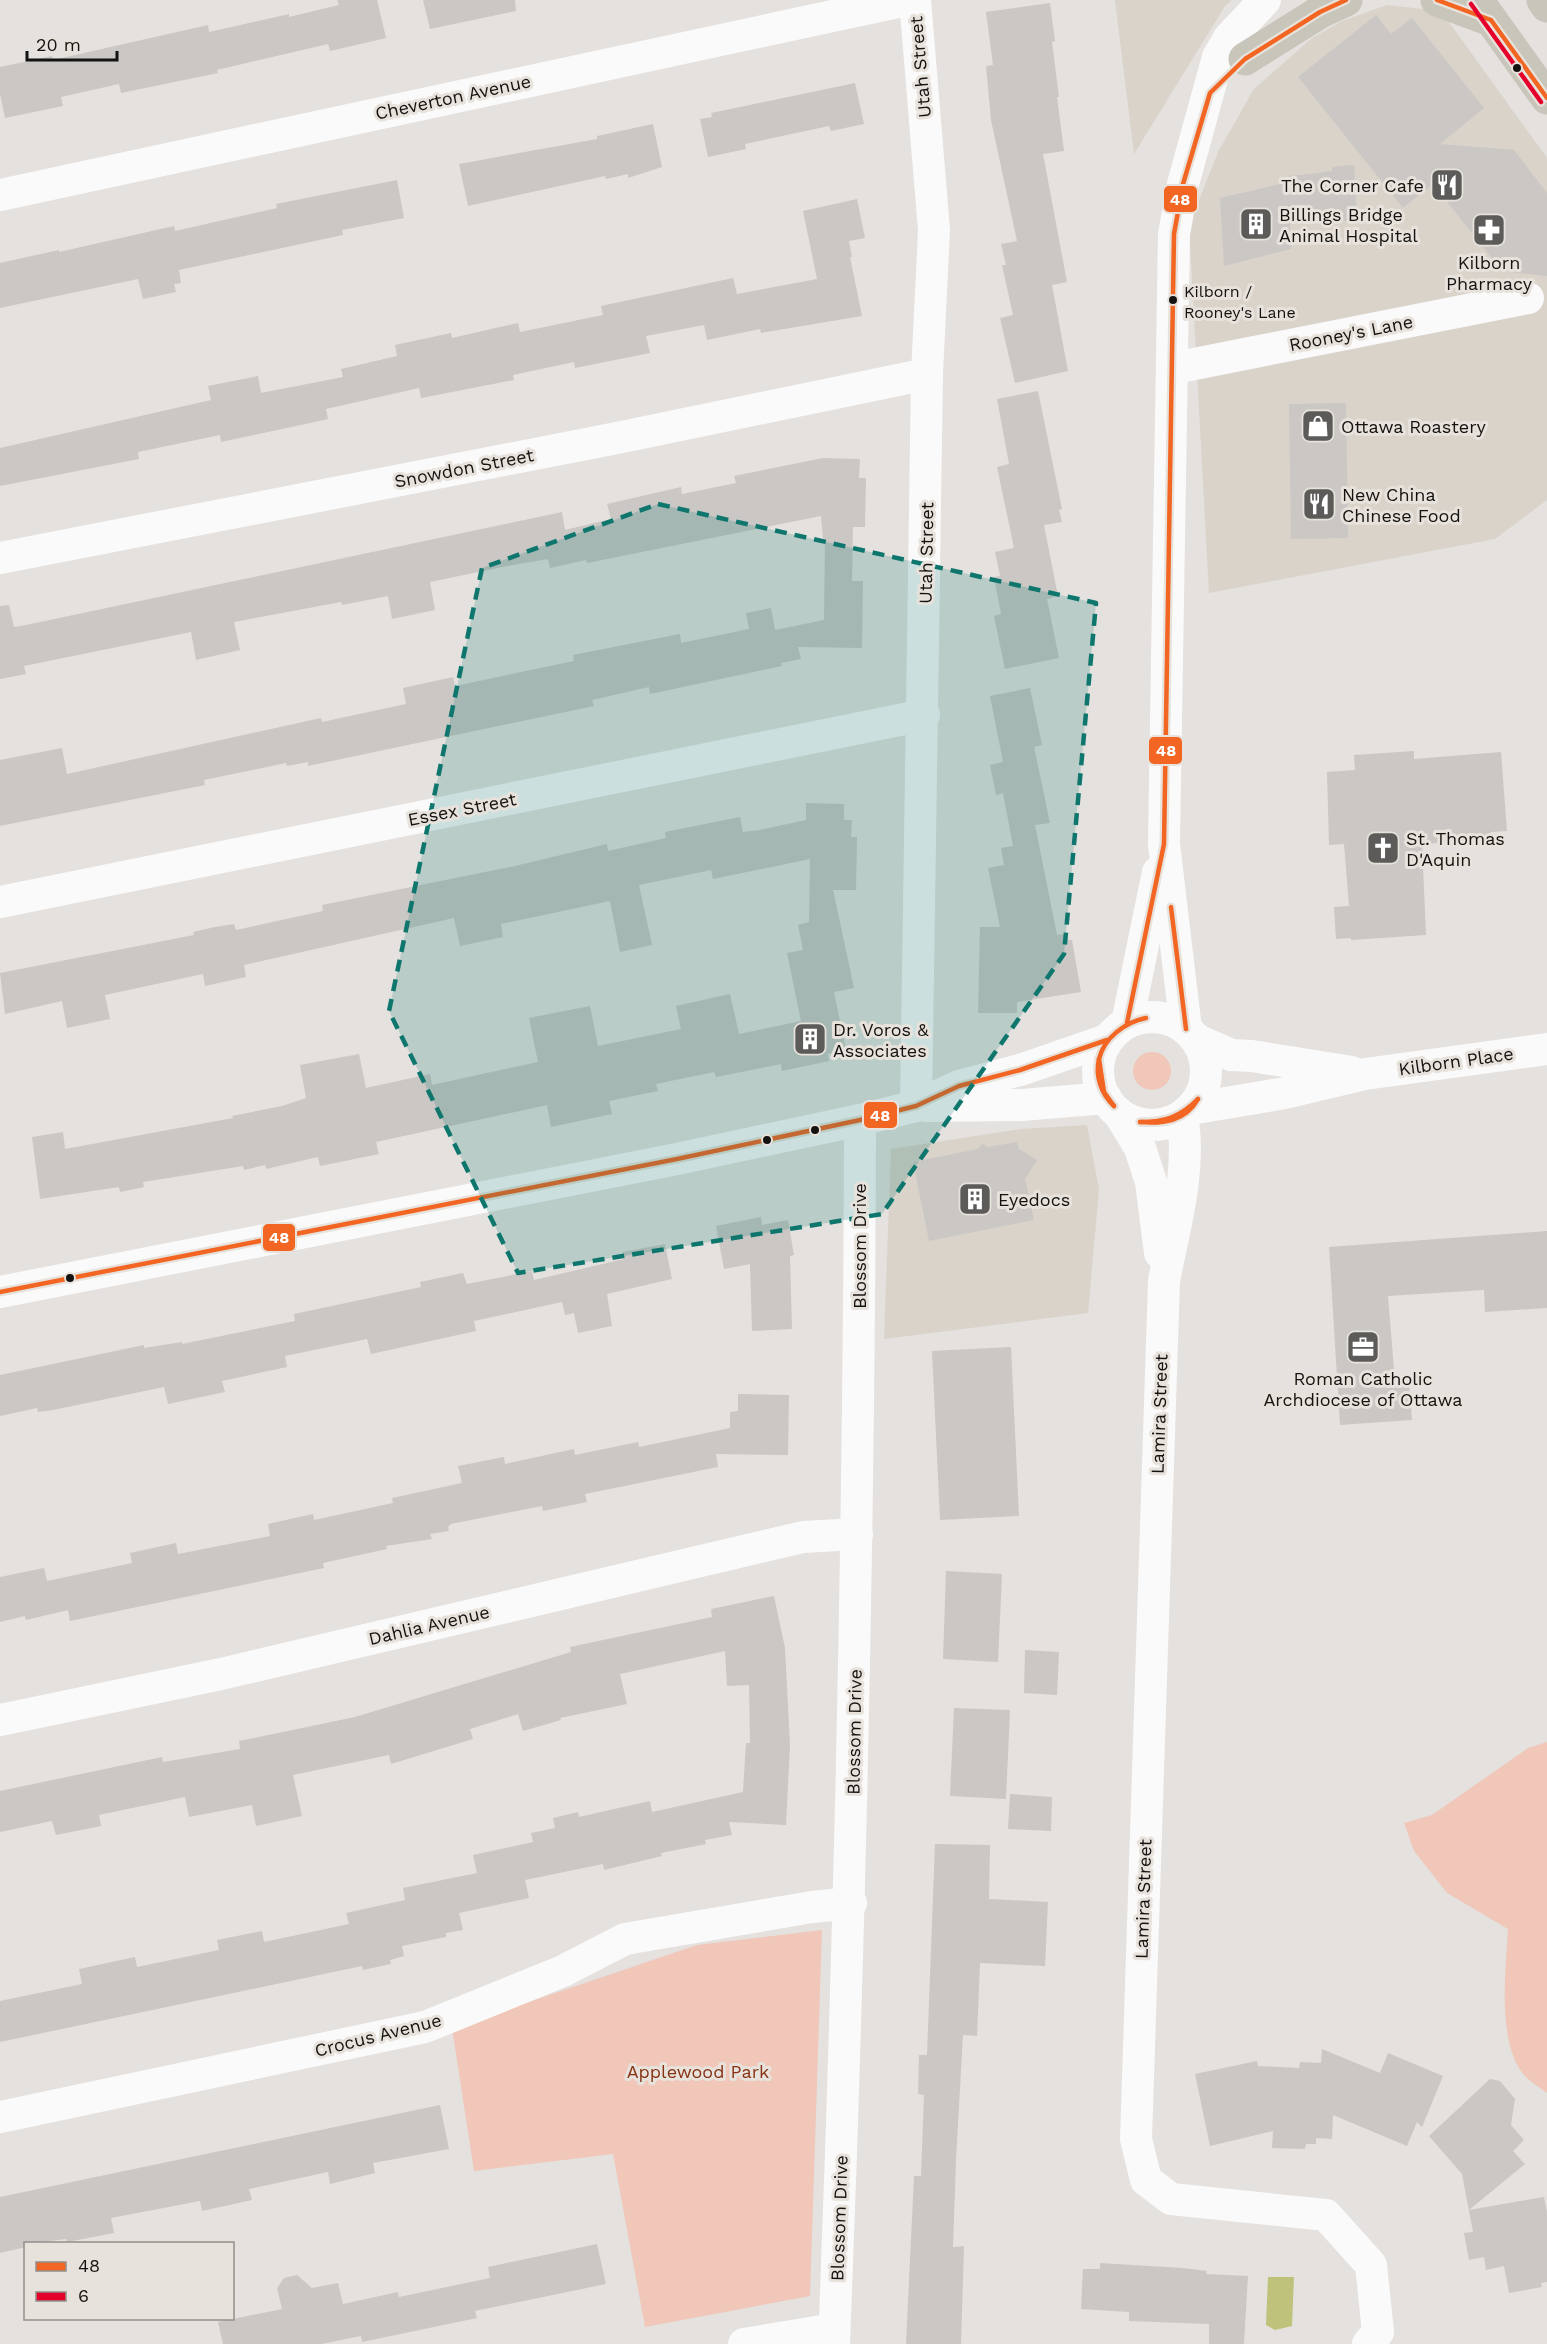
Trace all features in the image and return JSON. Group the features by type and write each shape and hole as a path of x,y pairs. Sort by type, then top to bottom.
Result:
{"main road":[{"path":"1245,59 1320,12 1346,0"},
{"path":"1437,0 1484,10 1547,98"},
{"path":"1543,0 1547,6"}],"street":[{"name":"Cheverton Avenue","path":"0,195 907,0"},
{"name":"Utah Street","path":"915,0 934,230 927,374 924,715 916,1106"},
{"path":"1164,844 1117,1032 1099,1059 1099,1080 1113,1107 1140,1124 1162,1124 1186,1113 1201,1094 1206,1076 1205,1058 1191,1034 1164,844 1174,368 1174,234 1183,184 1210,93 1218,57 1229,38 1264,0"},
{"path":"1210,93 1308,0"},
{"name":"Rooney's Lane","path":"1174,368 1528,298"},
{"name":"Snowdon Street","path":"0,558 617,438 927,374"},
{"name":"Essex Street","path":"0,902 924,715"},
{"path":"2,1283 654,1164 860,1120 916,1106 959,1086 1020,1070 1117,1032 1141,1018 1157,1017 1172,1021 1191,1034"},
{"name":"Kilborn Place","path":"1191,1034 1232,1055 1252,1056 1365,1074"},
{"name":"Kilborn Place","path":"1186,1113 1365,1074 1547,1049"},
{"path":"916,1106 1113,1107"},
{"name":"Lamira Street","path":"1113,1107 1140,1148 1151,1182 1164,1281"},
{"name":"Lamira Street","path":"1186,1113 1182,1184 1164,1281 1136,2139 1146,2180 1171,2199 1326,2215 1371,2265 1378,2332 1368,2344"},
{"name":"Blossom Drive","path":"834,2336 851,1904 860,1120"},
{"name":"Dahlia Avenue","path":"0,1720 221,1674 803,1537 857,1534"},
{"name":"Crocus Avenue","path":"0,2117 425,2027 563,1971 625,1939 812,1907 851,1904"},
{"path":"744,2344 834,2336"}],"highlighted area":[{"path":"658,504 1096,603 1064,954 882,1214 518,1273 389,1011 482,568"}],"shaded area":[{"path":"1115,0 1232,0 1225,6 1134,154"},
{"path":"1387,5 1441,11 1547,158 1547,500 1495,539 1209,593 1189,225 1219,150 1254,89 1312,38 1342,21"},
{"path":"1087,1125 1099,1189 1088,1313 884,1339 891,1149 1021,1129"},
{"path":"1268,2277 1294,2277 1292,2326 1275,2330 1266,2325"}],"green space":[{"path":"1152,1052 1166,1057 1171,1071 1166,1085 1152,1090 1138,1085 1133,1071 1138,1057"},
{"path":"1547,1742 1547,2093 1525,2076 1516,2062 1510,2045 1505,2006 1508,1929 1447,1893 1414,1851 1404,1823 1432,1815 1528,1748"},
{"name":"Applewood Park","path":"822,1930 810,2296 645,2327 613,2154 474,2171 452,2028 697,1945"}],"building":[{"path":"337,0 377,0 386,38 330,51 328,44 217,70 218,73 121,93 119,84 61,97 63,106 5,118 0,94 0,67 52,56 53,60 208,25 209,32 289,14 289,17 339,5"},
{"path":"423,0 515,0 516,11 430,29"},
{"path":"1050,3 1055,41 1052,42 1059,97 1057,97 1064,151 1043,154 1067,282 1052,285 1068,371 1015,383 1000,318 1013,315 1002,265 1006,265 1001,244 1017,241 991,120 986,66 993,65 986,12"},
{"path":"1376,15 1391,34 1412,18 1484,108 1440,144 1514,150 1547,193 1547,276 1502,271 1433,184 1403,208 1298,77"},
{"path":"855,83 864,124 831,131 829,126 745,144 746,149 708,157 700,119 712,117 711,113"},
{"path":"653,124 662,167 628,178 628,174 606,179 605,176 468,206 459,164 597,139 597,136"},
{"path":"1354,165 1357,220 1290,224 1291,249 1224,266 1220,198 1289,182 1289,176 1332,171 1332,167"},
{"path":"397,180 404,218 342,230 343,235 179,270 181,283 174,284 176,292 143,299 138,279 0,308 0,263 174,226 175,231 277,208 276,204"},
{"path":"857,199 865,238 849,241 862,316 761,333 760,329 707,340 704,325 646,336 650,353 575,368 574,362 513,375 514,380 421,398 419,388 326,409 328,419 324,420 221,442 220,435 138,452 139,459 0,486 0,448 211,400 208,386 258,376 261,393 343,377 341,369 397,356 395,345 451,333 452,338 518,323 520,332 603,315 601,306 733,278 737,294 817,279 803,211"},
{"path":"1038,391 1062,509 1059,510 1062,522 1044,525 1058,596 1047,599 1059,658 1005,669 994,616 1001,614 994,577 1000,576 995,552 1014,548 997,467 1009,464 997,399"},
{"path":"1346,403 1348,538 1291,539 1289,404"},
{"path":"823,458 860,459 859,478 866,478 865,527 853,527 852,581 863,581 862,648 798,647 801,659 781,663 782,666 650,694 649,687 592,700 594,706 308,766 308,762 287,766 286,763 204,780 205,785 0,826 0,760 62,748 67,774 321,718 322,722 406,704 403,688 453,677 455,686 574,661 573,655 680,634 681,643 749,629 746,613 771,608 775,630 824,620 825,540 823,540 821,516 587,563 586,560 550,568 548,559 430,582 435,610 392,619 388,596 342,605 341,602 234,622 240,650 196,660 191,632 24,666 26,674 0,679 0,606 9,605 14,627 562,512 565,530 611,519 607,504 681,487 682,494 736,483 734,476"},
{"path":"1030,688 1042,745 1034,747 1050,823 1035,825 1057,935 1066,934 1068,940 1072,940 1081,992 1017,1002 1017,1013 978,1013 980,927 1000,927 988,868 1004,865 1001,848 1013,846 1003,793 996,795 990,765 1003,762 990,696"},
{"name":"St. Thomas D'Aquin","path":"1414,751 1414,759 1501,752 1507,831 1491,832 1492,839 1422,844 1426,935 1336,939 1334,907 1349,906 1344,844 1329,845 1327,772 1355,770 1354,755"},
{"path":"806,803 844,804 844,820 852,820 851,837 857,837 856,890 833,890 854,988 834,992 846,1050 828,1054 829,1061 782,1071 781,1064 716,1077 714,1072 656,1084 658,1091 609,1101 612,1114 551,1127 547,1105 376,1142 379,1154 320,1166 318,1157 266,1169 265,1165 244,1170 243,1166 143,1182 144,1187 120,1192 119,1187 40,1199 32,1137 63,1132 65,1149 233,1118 232,1116 282,1106 306,1098 300,1065 359,1054 366,1088 430,1074 432,1085 538,1062 529,1018 590,1006 598,1046 681,1029 676,1006 730,994 739,1034 801,1021 787,953 803,950 798,925 809,922 810,859 713,879 711,870 639,885 652,945 620,952 610,901 501,924 503,937 460,946 454,918 244,965 246,977 205,986 203,974 105,995 110,1019 67,1028 62,1001 5,1014 0,973 194,935 193,932 215,927 234,924 236,930 323,911 322,905 515,866 607,844 608,851 666,838 665,832 740,817 743,832 760,830 806,820"},
{"name":"Eyedocs","path":"1017,1142 1019,1149 1037,1160 1025,1179 1034,1220 929,1241 913,1162 978,1149 982,1144 988,1147"},
{"path":"761,1217 762,1225 788,1220 794,1255 790,1256 792,1329 752,1331 750,1264 724,1269 716,1226"},
{"name":"Roman Catholic Archdiocese of Ottawa","path":"1547,1231 1547,1308 1485,1312 1484,1290 1388,1296 1395,1382 1409,1381 1412,1420 1340,1425 1329,1247"},
{"path":"665,1244 672,1279 607,1294 612,1326 578,1333 574,1313 565,1315 562,1302 474,1321 476,1331 371,1354 367,1339 285,1356 287,1367 222,1381 225,1392 168,1404 164,1387 53,1410 38,1412 37,1408 0,1416 0,1375 144,1345 144,1348 182,1342 182,1344 295,1321 294,1314 421,1287 420,1282 463,1273 467,1284 532,1271 534,1280 624,1259 623,1252"},
{"path":"1011,1347 1019,1516 940,1520 932,1351"},
{"path":"738,1394 789,1395 788,1455 716,1454 718,1467 585,1494 587,1502 543,1511 542,1506 451,1524 448,1527 449,1531 430,1534 432,1539 386,1546 387,1549 323,1563 324,1568 70,1621 68,1610 26,1620 25,1616 0,1622 0,1577 44,1568 47,1581 132,1563 130,1553 176,1543 178,1554 270,1536 268,1524 313,1514 314,1520 393,1503 392,1498 462,1483 458,1466 504,1457 505,1464 574,1449 575,1455 638,1442 639,1447 730,1428 730,1412 738,1411"},
{"path":"946,1571 1002,1574 998,1662 943,1659"},
{"path":"774,1596 785,1648 790,1745 786,1825 729,1822 732,1835 705,1840 706,1844 661,1853 662,1856 604,1870 603,1864 525,1880 529,1898 459,1913 463,1930 446,1933 446,1937 402,1946 404,1956 390,1960 391,1964 363,1970 362,1966 0,2042 0,2001 82,1984 79,1969 135,1957 137,1967 219,1950 217,1940 262,1931 264,1942 349,1924 346,1913 405,1900 403,1888 477,1873 473,1855 533,1842 531,1833 555,1828 553,1818 578,1812 579,1817 650,1801 652,1812 743,1792 746,1743 750,1743 749,1685 727,1686 725,1651 620,1674 627,1704 560,1718 561,1720 523,1731 518,1714 470,1729 473,1739 391,1764 389,1755 293,1775 302,1816 256,1826 252,1805 189,1817 185,1797 99,1815 101,1826 56,1835 52,1821 0,1832 0,1791 162,1757 163,1762 240,1749 239,1741 355,1717 571,1652 570,1647 712,1617 711,1609"},
{"path":"1025,1650 1059,1652 1057,1695 1024,1693"},
{"path":"954,1708 1010,1710 1006,1799 950,1796"},
{"path":"1010,1794 1052,1797 1051,1831 1008,1829"},
{"path":"935,1844 990,1845 989,1899 1048,1902 1045,1966 980,1963 977,2036 963,2035 956,2160 953,2247 964,2246 961,2344 906,2344 914,2176 921,2176 924,2095 918,2094 919,2055 927,2055"},
{"path":"1322,2049 1380,2073 1388,2053 1443,2076 1422,2127 1417,2122 1407,2146 1333,2115 1332,2139 1316,2138 1316,2144 1306,2144 1305,2149 1272,2148 1273,2131 1210,2146 1195,2074 1257,2061 1258,2066 1299,2068 1300,2062 1321,2063"},
{"path":"1490,2079 1500,2081 1515,2099 1511,2125 1524,2140 1513,2151 1525,2164 1469,2210 1544,2197 1547,2212 1547,2282 1541,2283 1542,2287 1509,2293 1504,2266 1486,2270 1484,2257 1469,2260 1464,2233 1473,2232 1462,2174 1429,2136"},
{"path":"440,2105 449,2149 373,2163 375,2173 330,2184 328,2172 249,2189 252,2200 202,2211 200,2201 111,2218 114,2233 67,2242 66,2239 24,2242 24,2247 0,2253 0,2197"},
{"path":"597,2244 606,2284 475,2311 477,2318 362,2342 361,2336 321,2344 223,2344 218,2322 282,2309 277,2288 284,2278 297,2275 312,2288 338,2283 343,2304 398,2292 399,2297 490,2278 488,2267"},
{"path":"1100,2263 1183,2268 1207,2271 1206,2274 1248,2276 1244,2344 1209,2344 1209,2324 1129,2321 1129,2312 1081,2309 1083,2269 1100,2269"}],"transit line":[{"name":"48","path":"1127,1023 1164,844 1174,234 1183,184 1210,93 1245,59 1320,12 1346,0"},
{"name":"48","path":"1437,0 1491,20 1547,98"},
{"name":"6","path":"1471,4 1541,102"},
{"name":"48","path":"1171,907 1186,1029"},
{"name":"48","path":"1099,1059 1106,1044 1116,1032 1130,1023 1146,1018"},
{"name":"48","path":"0,1292 677,1159 860,1120 916,1106 959,1086 1020,1070 1107,1040"},
{"name":"48","path":"1099,1059 1104,1092 1114,1106"},
{"name":"48","path":"1099,1059 1100,1084 1114,1106"},
{"name":"48","path":"1140,1122 1173,1120 1187,1112 1198,1099"},
{"name":"48","path":"1140,1122 1172,1117 1198,1099"}],"place":[{"name":"The Corner Cafe","path":"1447,185"},
{"name":"Billings Bridge Animal Hospital","path":"1256,224"},
{"name":"Kilborn Pharmacy","path":"1489,230"},
{"name":"Kilborn / Rooney's Lane","path":"1173,300"},
{"name":"Ottawa Roastery","path":"1318,426"},
{"name":"New China Chinese Food","path":"1319,504"},
{"name":"St. Thomas D'Aquin","path":"1383,848"},
{"name":"Dr. Voros & Associates","path":"810,1039"},
{"name":"Eyedocs","path":"975,1199"},
{"name":"Roman Catholic Archdiocese of Ottawa","path":"1363,1347"}]}
